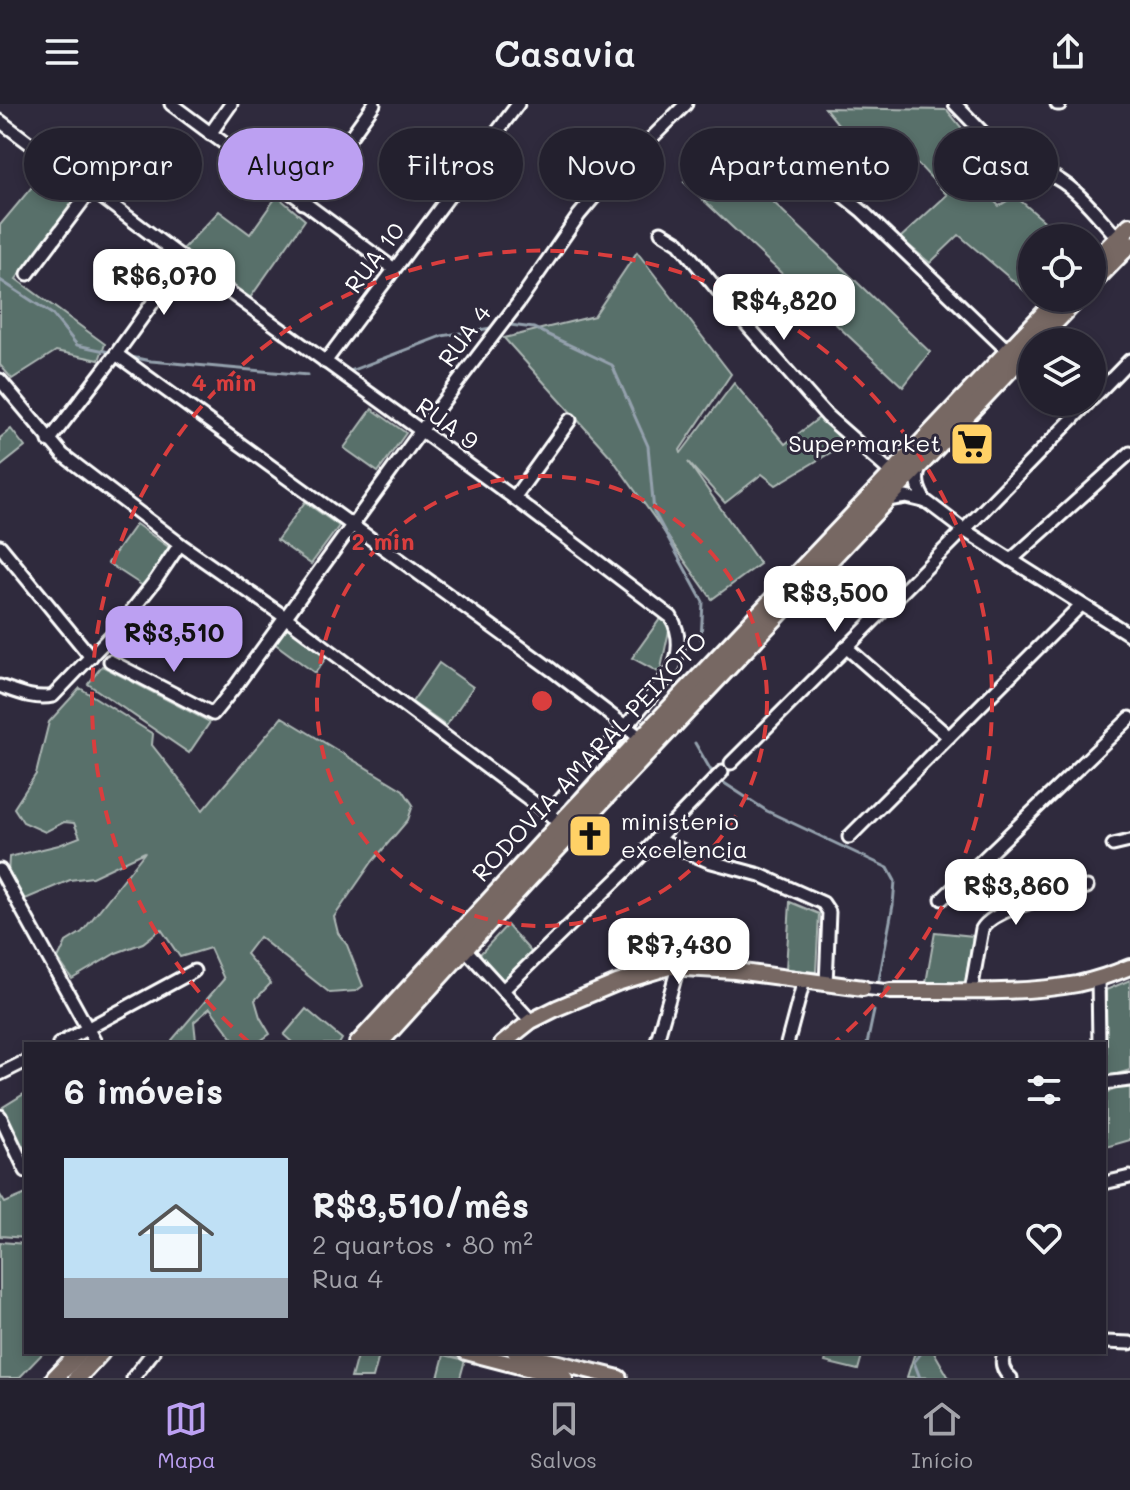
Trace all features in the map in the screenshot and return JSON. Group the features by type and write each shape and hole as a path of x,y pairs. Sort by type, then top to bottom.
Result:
{"highway":[{"path":"1106,252 1126,236"},
{"path":"1106,264 1126,236"},
{"name":"RODOVIA AMARAL PEIXOTO","path":"360,1042 555,818 641,738 1046,312"},
{"path":"1049,328 1065,312"},
{"name":"RODOVIA AMARAL PEIXOTO","path":"380,1042 529,878 1018,361"},
{"path":"55,1378 78,1354"},
{"path":"77,1378 99,1354"}],"main road":[{"path":"505,1042 531,1021 557,1008 657,970 678,967 735,971 863,988"},
{"path":"890,991 1060,986 1078,984 1130,967"},
{"path":"477,1354 619,1378"},
{"path":"521,1354 565,1370"}],"street":[{"path":"171,104 394,269"},
{"path":"210,134 231,104"},
{"path":"303,203 374,104"},
{"name":"RUA 10","path":"325,362 518,104"},
{"path":"955,104 1018,169 1024,173 1047,174 1063,182 1126,236"},
{"name":"RUA 4","path":"110,661 213,714 518,303 579,215 681,105"},
{"name":"RUA 9","path":"1,124 24,141"},
{"path":"28,274 84,200"},
{"name":"RUA 9","path":"104,200 514,498 666,612 675,623 679,647 672,671 555,818"},
{"path":"848,200 1008,351"},
{"path":"661,232 679,243 827,416 893,474"},
{"path":"49,441 184,259"},
{"path":"116,354 641,738"},
{"path":"1106,384 1130,360"},
{"path":"0,380 63,455 555,818"},
{"path":"503,990 1074,416"},
{"path":"514,498 570,420"},
{"path":"1011,560 1130,453"},
{"path":"921,464 917,483 927,502 964,530 1130,635"},
{"path":"887,500 906,497 927,502"},
{"path":"0,686 42,698 53,696 140,602 180,544"},
{"path":"0,546 91,657"},
{"path":"849,837 1081,605"},
{"path":"846,647 949,737"},
{"path":"942,899 1130,718"},
{"path":"656,839 708,861 760,875 823,903 829,912 826,984"},
{"path":"1113,845 1130,841"},
{"path":"2,878 95,1042"},
{"path":"971,991 982,929 987,922 1030,902 1087,887"},
{"path":"465,949 531,1021"},
{"path":"657,1042 678,967"},
{"path":"63,1042 194,971"},
{"path":"1098,978 1099,1042"},
{"path":"788,1042 804,980"},
{"path":"863,988 890,991"},
{"path":"0,1074 24,1062"},
{"path":"1106,1083 1130,1080"},
{"path":"0,1116 24,1167"},
{"path":"1106,1183 1130,1177"},
{"path":"1106,1342 1130,1343"},
{"path":"133,1378 151,1354"},
{"path":"1005,1354 1002,1365 1011,1378"}],"green space":[{"path":"825,108 947,110 962,128 934,128 934,181 918,165 918,128 841,128"},
{"path":"24,196 24,200 75,200 16,279 105,344 99,360 56,351 12,379 0,365 0,225"},
{"path":"274,200 282,200 305,220 250,298 183,249 219,211 250,234"},
{"path":"703,200 771,200 930,352 903,387"},
{"path":"942,200 993,200 999,206 1009,200 1020,200 1048,224 1018,224 1018,285 959,235 930,263 900,238"},
{"path":"637,252 731,374 680,450 681,453 734,383 785,444 820,417 848,442 776,485 762,474 725,503 688,462 760,564 712,599 611,457 504,338 594,316"},
{"path":"372,409 406,433 378,472 344,448"},
{"path":"11,429 25,447 0,467 0,438"},
{"path":"305,502 339,526 311,564 277,540"},
{"path":"136,524 170,548 143,586 108,563"},
{"path":"660,619 670,626 660,673 632,658"},
{"path":"286,625 328,655 315,673 274,643"},
{"path":"439,663 473,687 446,726 412,702"},
{"path":"102,666 210,722 189,753 88,684"},
{"path":"80,688 153,734 152,745 203,810 282,717 403,790 413,805 408,820 372,862 334,917 338,933 347,945 363,986 356,991 330,993 259,937 246,954 271,983 255,1000 270,1034 259,1042 236,1042 210,1008 194,1022 198,1042 172,1042 224,979 210,948 180,957 161,929 143,943 116,953 72,979 58,959 66,942 82,932 145,852 92,877 70,880 23,900 8,876 9,857 80,837 74,823 64,822 45,832 23,822 14,808 36,774 49,722"},
{"path":"790,902 819,914 816,972 786,969"},
{"path":"507,925 532,953 503,982 480,954"},
{"path":"935,932 973,936 965,984 926,983"},
{"path":"1130,980 1130,1070 1107,1077 1106,990"},
{"path":"306,1009 342,1039 340,1042 292,1042 284,1035"},
{"path":"1130,1083 1130,1140 1106,1147 1106,1093"},
{"path":"24,1094 24,1153 3,1107"},
{"path":"0,1195 5,1203 24,1195 24,1238 0,1236"},
{"path":"0,1242 24,1244 24,1354 42,1354 19,1378 0,1378"},
{"path":"357,1354 379,1354 373,1378 351,1378"},
{"path":"827,1354 862,1354 858,1370 825,1362"},
{"path":"914,1354 935,1354 949,1378 907,1377"},
{"path":"444,1355 465,1360 460,1378 438,1378"}],"waterway":[{"path":"0,280 52,314 77,345 114,353"},
{"path":"510,325 534,328 612,365 648,446 654,512 703,602 701,639"},
{"path":"348,372 442,336 491,328"},
{"path":"126,356 308,375"},
{"path":"695,743 713,774"},
{"path":"718,779 767,811 888,868 895,881 893,905 878,985"},
{"path":"867,1042 874,1011"},
{"path":"920,1354 914,1362 920,1378"}],"place":[{"name":"Supermarket","path":"972,444"},
{"name":"ministerio excelencia","path":"590,836"}]}
